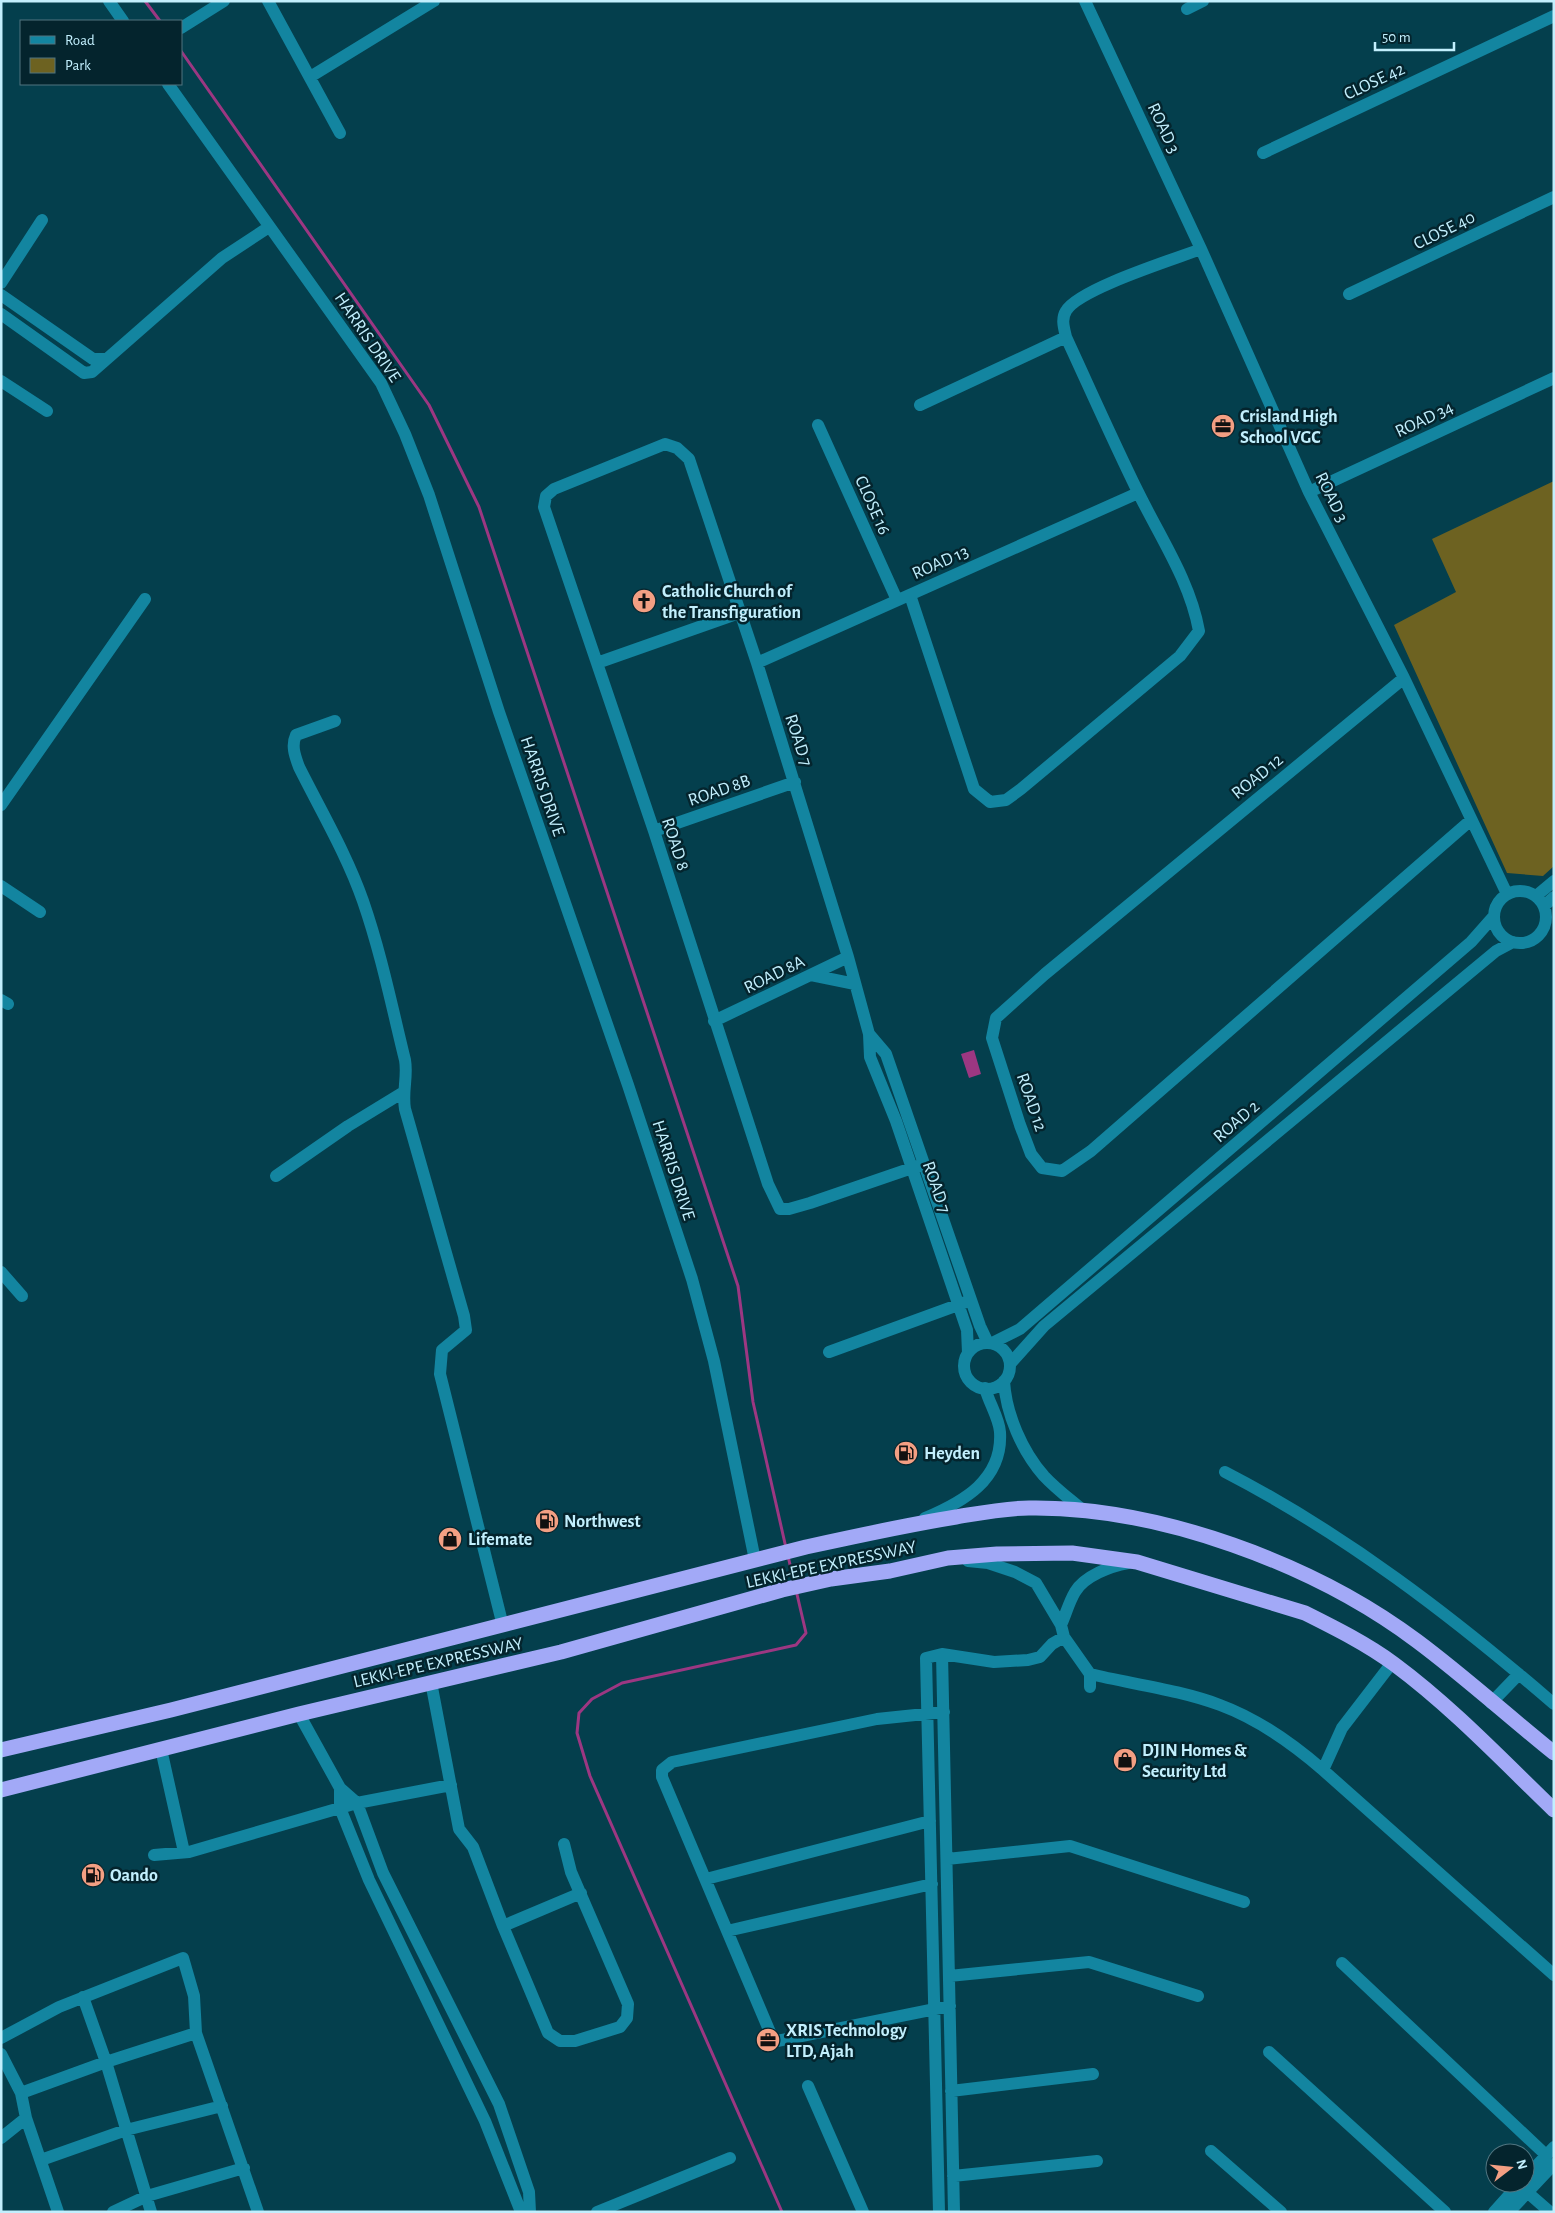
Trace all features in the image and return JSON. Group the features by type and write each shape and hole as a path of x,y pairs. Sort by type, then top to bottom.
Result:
{"highway":[{"name":"LEKKI-EPE EXPRESSWAY","path":"1,1750 171,1710 503,1626 772,1555 912,1524 991,1511 1028,1508 1125,1516 1197,1534 1255,1554 1311,1577 1362,1605 1417,1641 1554,1753"},
{"name":"LEKKI-EPE EXPRESSWAY","path":"1,1790 300,1714 561,1652 813,1583 890,1571 948,1558 998,1554 1072,1553 1137,1562 1304,1613 1392,1663 1443,1704 1554,1810"},
{"path":"1526,1783 1554,1796"}],"street":[{"path":"109,1 122,20"},
{"path":"182,27 224,1"},
{"path":"268,1 340,133"},
{"path":"310,77 434,1"},
{"name":"ROAD 3","path":"1085,1 1201,249 1309,492 1404,678 1507,894"},
{"path":"1187,9 1203,1"},
{"name":"CLOSE 42","path":"1263,153 1554,16"},
{"name":"HARRIS DRIVE","path":"169,85 381,383 405,434 429,494 499,712 628,1085 692,1279 714,1362 755,1560"},
{"name":"CLOSE 40","path":"1350,294 1554,197"},
{"path":"1,283 42,220"},
{"path":"1,314 84,374 92,372 222,258 270,227"},
{"path":"910,594 974,789 990,802 1006,800 1180,656 1199,631 1196,614 1186,587 1138,493 1066,337 1063,323 1066,310 1088,293 1201,249"},
{"path":"1,295 93,359 106,359"},
{"path":"51,349 60,336"},
{"path":"920,405 1066,337"},
{"name":"ROAD 34","path":"1309,492 1554,378"},
{"path":"1,381 47,411"},
{"name":"CLOSE 16","path":"818,424 897,600"},
{"name":"ROAD 8","path":"689,459 678,448 665,444 554,489 546,496 544,507 654,831 768,1184 780,1209 789,1209 924,1164"},
{"name":"ROAD 7","path":"689,459 795,782 848,957 869,1034 870,1057 924,1164 965,1303 968,1353"},
{"name":"ROAD 13","path":"757,663 1138,493"},
{"path":"1,805 145,599"},
{"path":"596,663 739,613"},
{"name":"ROAD 12","path":"1404,678 1052,968 996,1018 992,1038 1031,1154 1042,1168 1062,1171 1091,1151 1471,820"},
{"path":"335,722 296,734 293,750 299,767 354,877 380,954 407,1070 402,1093 404,1109 464,1316 466,1330 442,1350 440,1374 503,1626"},
{"name":"ROAD 8B","path":"654,831 795,782"},
{"path":"1544,900 1524,891 1507,894 1496,907 1494,916 1499,932 1513,942 1530,941 1548,932 1544,900 1554,881"},
{"path":"1,886 40,912"},
{"name":"ROAD 2","path":"990,1343 1020,1329 1471,942 1494,916"},
{"name":"ROAD 2","path":"1010,1364 1044,1326 1496,951 1513,942"},
{"name":"ROAD 8A","path":"714,1021 848,957"},
{"path":"811,975 855,984"},
{"path":"276,1176 348,1126 402,1093"},
{"name":"ROAD 7","path":"902,1119 912,1168 965,1303 990,1343"},
{"path":"1,1272 22,1296"},
{"path":"829,1352 965,1303"},
{"path":"1004,1381 992,1388 977,1386 966,1375 965,1360 968,1353 978,1345 990,1343 1004,1351 1010,1364 1004,1381 1005,1395 1021,1439 1044,1476 1085,1512"},
{"path":"912,1524 957,1505 986,1481 994,1466 999,1450 1000,1431 985,1388"},
{"path":"1225,1472 1277,1499 1405,1583 1554,1704"},
{"path":"948,1558 988,1563 1015,1572 1036,1583 1090,1680 1220,1705 1244,1716 1300,1750 1554,1975"},
{"path":"939,2212 926,1658 942,1654 994,1662 1028,1660 1040,1657 1063,1631 1075,1590 1090,1578 1113,1566 1137,1562"},
{"path":"942,1654 954,2212"},
{"path":"1323,1770 1342,1728 1392,1663"},
{"path":"1492,1703 1519,1674"},
{"path":"431,1682 459,1829 473,1847 503,1926 548,2033 560,2041 575,2041 620,2027 627,2018 628,2004 581,1893 570,1872 564,1844"},
{"path":"944,1712 878,1719 812,1731 666,1765 662,1770 662,1777 772,2037 777,2041 950,2006"},
{"path":"300,1714 340,1788 357,1803 383,1873 499,2104 529,2192 530,2212"},
{"path":"161,1749 184,1852"},
{"path":"154,1856 184,1852 357,1803 451,1785"},
{"path":"340,1788 340,1808 369,1880 485,2121 521,2212"},
{"path":"706,1879 930,1821"},
{"path":"947,1859 1070,1846 1244,1902"},
{"path":"727,1931 932,1884"},
{"path":"503,1926 581,1893"},
{"path":"1,2038 59,2007 183,1958 194,1996 196,2033 258,2212"},
{"path":"949,1976 1089,1962 1198,1996"},
{"path":"1342,1963 1551,2155"},
{"path":"83,1997 106,2062 151,2212"},
{"path":"430,2006 447,1999"},
{"path":"21,2093 106,2062 196,2033"},
{"path":"1269,2052 1445,2212"},
{"path":"1,2054 21,2093 26,2118 58,2212"},
{"path":"951,2091 1093,2074"},
{"path":"808,2086 863,2212"},
{"path":"41,2160 126,2130 222,2106"},
{"path":"1,2138 26,2118"},
{"path":"1211,2150 1281,2212"},
{"path":"1535,2169 1551,2155"},
{"path":"1535,2175 1551,2155"},
{"path":"597,2212 730,2158"},
{"path":"953,2176 1097,2161"},
{"path":"113,2212 147,2196 244,2168"},
{"path":"1494,2212 1518,2193"},
{"path":"1509,2212 1521,2193"},
{"path":"1529,2193 1550,2212"}],"green space":[{"path":"1554,481 1554,866 1543,876 1507,873 1394,625 1456,592 1432,539"}],"shaded area":[{"path":"974,1050 981,1074 969,1078 961,1054"}],"waterway":[{"path":"145,1 159,20"},
{"path":"182,52 429,405 479,507 738,1286 753,1402 786,1548"},
{"path":"788,1556 794,1582"},
{"path":"782,2212 590,1776 577,1733 579,1713 592,1699 622,1683 796,1645 806,1633 796,1590"}],"place":[{"name":"Crisland High School VGC","path":"1223,426"},
{"name":"Catholic Church of the Transfiguration","path":"644,601"},
{"name":"Heyden","path":"906,1453"},
{"name":"Northwest","path":"547,1521"},
{"name":"Lifemate","path":"450,1539"},
{"name":"DJIN Homes & Security Ltd","path":"1125,1760"},
{"name":"Oando","path":"93,1875"},
{"name":"XRIS Technology LTD, Ajah","path":"768,2040"}]}
